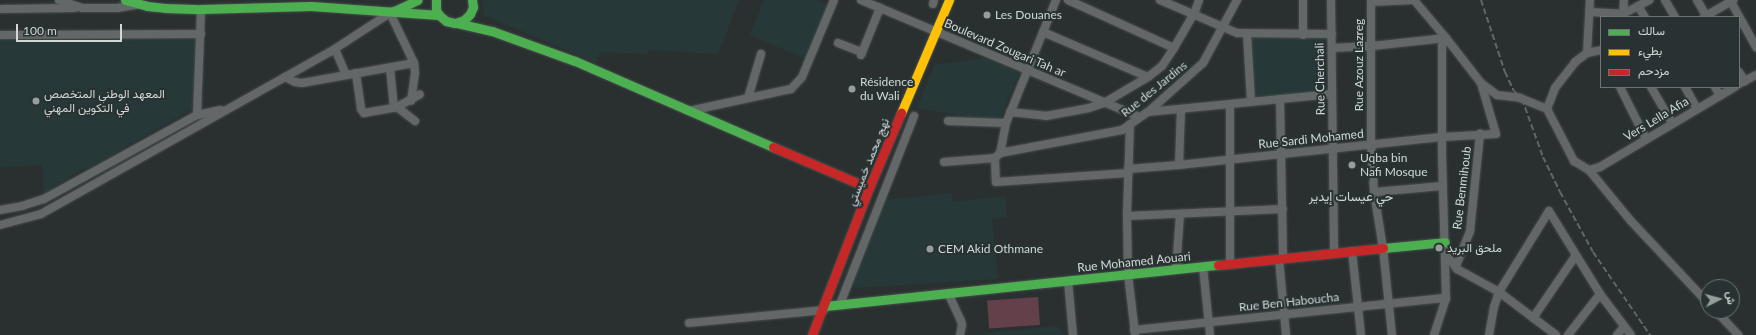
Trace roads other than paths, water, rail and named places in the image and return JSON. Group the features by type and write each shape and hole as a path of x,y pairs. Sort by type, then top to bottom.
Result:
{"street":[{"path":"59,0 82,8"},
{"path":"125,0 138,2 156,8 200,9 209,4 293,6 345,4 392,12 439,15"},
{"path":"436,0 436,10 446,21 492,31 575,61 869,188"},
{"path":"457,23 464,20 470,14 473,7 472,0"},
{"path":"688,111 791,89 802,77 834,0"},
{"name":"Boulevard Zougari Tah ar","path":"861,0 1139,117"},
{"name":"نهج محمد خميستي","path":"812,335 824,308 869,188 949,0"},
{"path":"998,155 1010,112 1056,0"},
{"path":"1068,0 1174,48"},
{"path":"1160,0 1194,14 1222,28 1238,33 1303,35 1332,34"},
{"path":"1010,112 1046,116 1089,108 1104,103 1148,77 1162,66 1174,48 1194,14 1199,0"},
{"name":"Rue des Jardins","path":"944,162 998,155 1122,130 1148,112 1204,63 1236,0"},
{"path":"1303,0 1303,35"},
{"name":"Rue Cherchali","path":"1331,0 1334,253"},
{"path":"1371,1 1416,2 1426,0"},
{"path":"1587,53 1590,0"},
{"path":"1623,16 1624,0"},
{"path":"1590,12 1623,16 1649,0"},
{"path":"1665,0 1674,16"},
{"path":"1697,0 1705,16"},
{"path":"0,224 41,214 285,77 412,1"},
{"name":"Rue Azouz Lazreg","path":"1371,1 1371,144 1374,192 1383,248 1392,335"},
{"path":"1708,16 1732,1 1740,16"},
{"path":"0,9 116,8 138,2"},
{"path":"1416,2 1481,83 1497,95 1520,98 1547,109 1574,161 1589,170 1630,220 1700,294"},
{"path":"1638,6 1644,16"},
{"path":"838,43 862,54 880,8"},
{"path":"197,115 201,34 200,9"},
{"path":"392,12 414,63 415,73 410,101"},
{"path":"470,14 492,31"},
{"path":"1740,16 1756,47"},
{"path":"1043,32 1148,77"},
{"path":"0,35 201,34"},
{"path":"1247,34 1250,102"},
{"path":"1332,48 1372,46 1446,38"},
{"path":"1434,335 1446,298 1442,137 1442,46 1446,38"},
{"path":"335,48 346,75"},
{"path":"1547,109 1555,88 1575,62 1587,53 1600,50"},
{"path":"748,98 761,54"},
{"path":"285,77 298,83 414,63"},
{"path":"390,68 396,107 415,121"},
{"path":"356,73 362,112 367,113 396,107 410,101 420,94"},
{"path":"1742,83 1756,75"},
{"name":"Rue Sardi Mohamed","path":"998,155 996,182 1128,171 1442,137 1496,134 1481,83"},
{"path":"1620,88 1646,139"},
{"path":"1652,88 1672,123"},
{"path":"1686,88 1697,109"},
{"path":"1716,88 1720,96"},
{"name":"Vers Lella Afia","path":"1589,170 1600,167 1733,88"},
{"path":"1148,112 1332,94"},
{"path":"1280,99 1282,209 1281,259 1286,335"},
{"path":"1230,104 1230,264"},
{"path":"0,210 22,206 44,198 197,115 229,108"},
{"path":"1180,165 1181,109"},
{"path":"840,304 914,116"},
{"path":"948,121 1006,123"},
{"path":"1130,124 1127,216 1128,274 1134,333"},
{"name":"Rue Benmihoub","path":"1456,266 1470,231 1480,134"},
{"path":"1374,192 1443,186"},
{"path":"1127,216 1282,209"},
{"path":"1489,335 1494,306 1499,292 1549,211 1600,294 1631,335"},
{"path":"1176,270 1180,214"},
{"name":"Rue Mohamed Aouari","path":"824,308 840,304 1445,242"},
{"path":"1352,252 1361,335"},
{"path":"1445,252 1456,266 1477,281 1499,292 1556,335"},
{"path":"1533,318 1576,255"},
{"path":"1203,267 1210,335"},
{"path":"1068,281 1073,335"},
{"path":"948,293 961,321 962,325 960,335"},
{"path":"1568,335 1600,294"},
{"name":"Rue Ben Haboucha","path":"1134,333 1209,323 1446,298"},
{"path":"689,323 824,308"},
{"path":"1723,319 1738,335"},
{"path":"1617,335 1624,327"}],"railway":[{"path":"1481,0 1505,72 1514,91 1522,99 1543,157 1560,192 1593,252 1650,335"}],"place":[{"name":"Les Douanes","path":"987,15"},
{"name":"Résidence du Wali","path":"852,89"},
{"name":"المعهد الوطني المتخصص في التكوين المهني","path":"36,101"},
{"name":"Uqba bin Nafi Mosque","path":"1352,165"},
{"name":"ملحق البريد","path":"1439,248"},
{"name":"CEM Akid Othmane","path":"930,249"}],"district":[{"name":"حي عيسات إيدير","path":"1351,196"}]}
